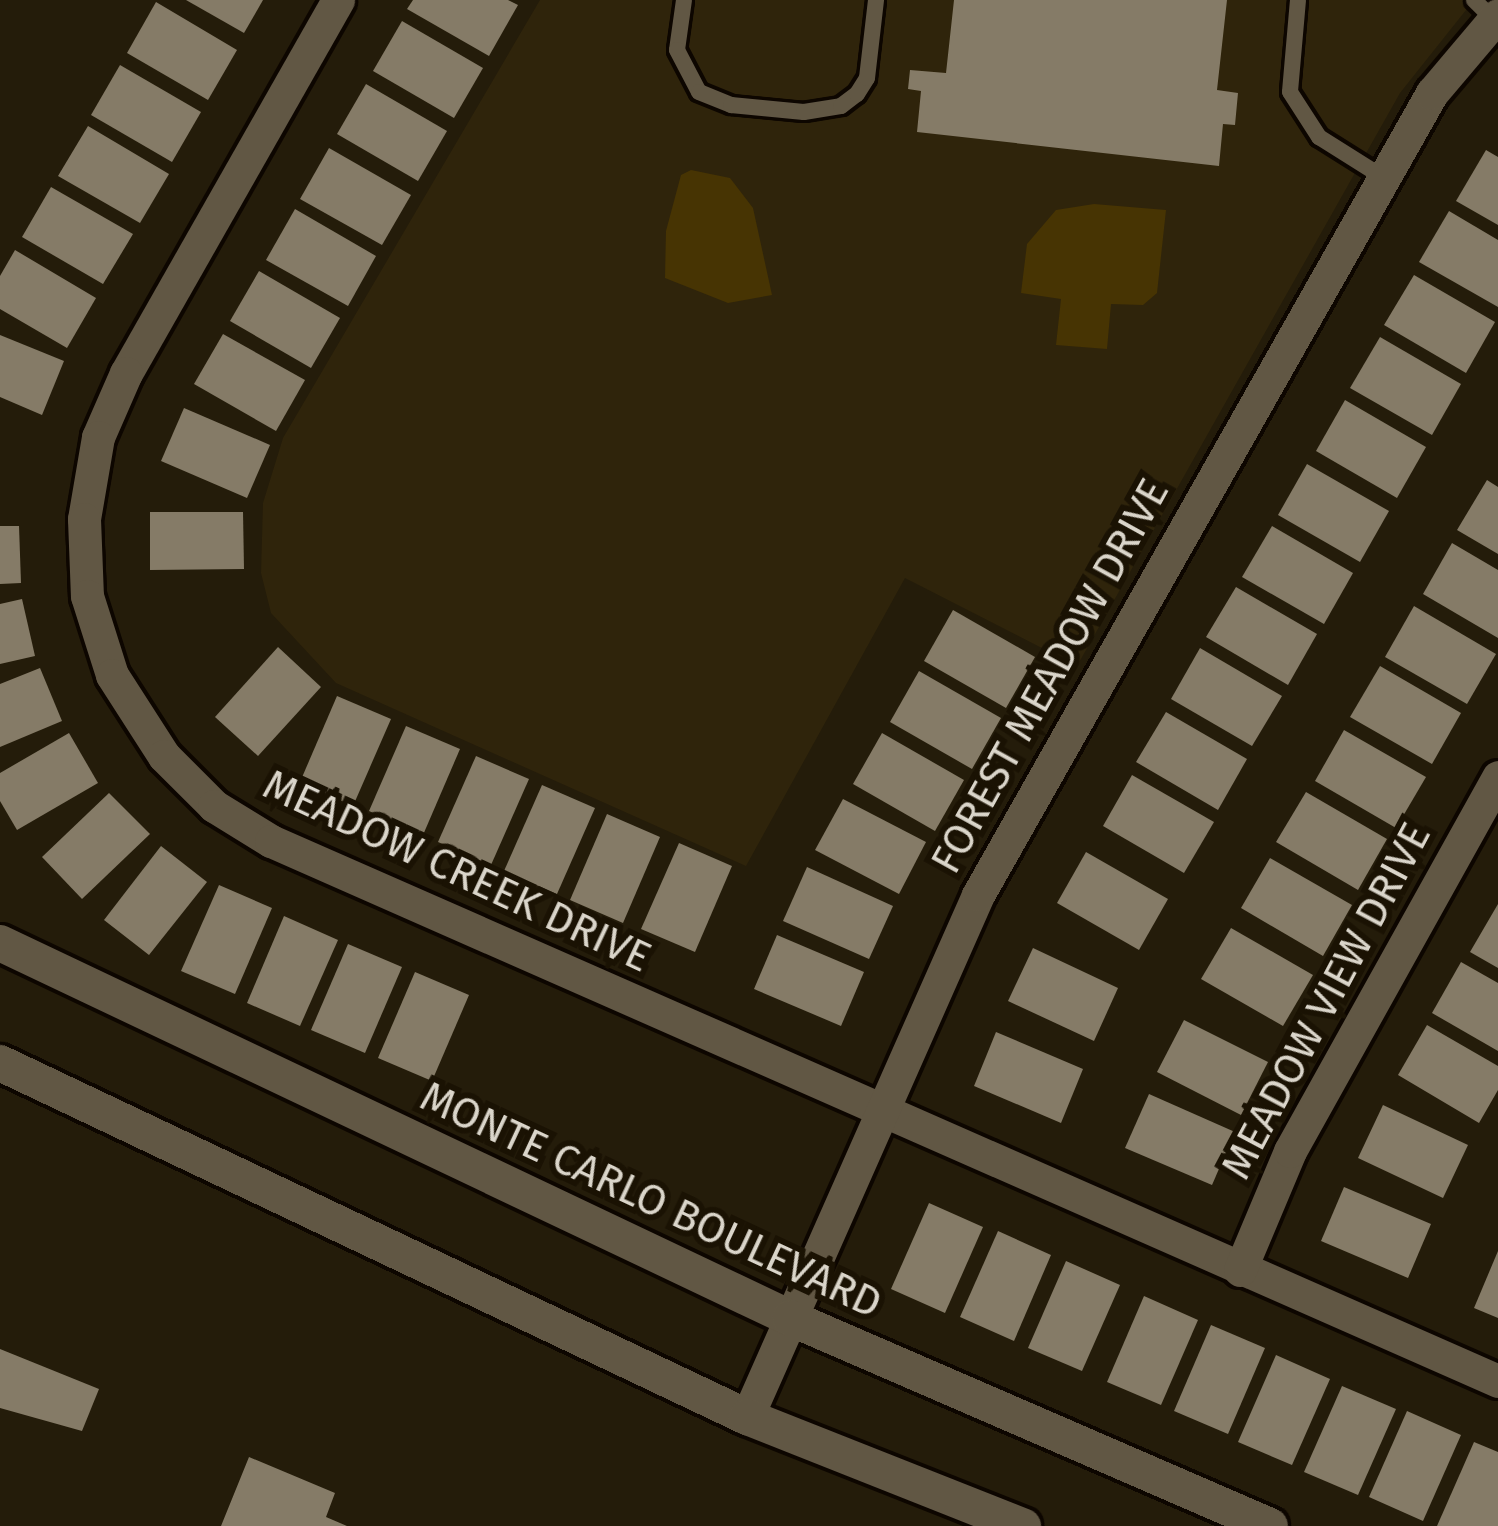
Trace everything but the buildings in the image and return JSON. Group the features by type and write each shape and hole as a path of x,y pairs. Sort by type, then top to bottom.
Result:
{"main road":[{"name":"MONTE CARLO BOULEVARD","path":"0,943 790,1318 1270,1526"},
{"path":"0,1063 747,1417 1023,1526"}],"street":[{"name":"MEADOW CREEK DRIVE","path":"338,0 126,373 98,437 82,547 92,620 112,675 187,782 271,841 1498,1381"},
{"name":"FOREST MEADOW DRIVE","path":"747,1417 978,895 1432,93 1489,12"},
{"name":"MEADOW VIEW DRIVE","path":"1240,1270 1290,1151 1498,777"}],"lane":[{"path":"684,0 677,50 699,92 731,105 823,112 856,94 867,78 876,0"},
{"path":"1298,0 1290,92 1319,137 1384,178"}],"shaded area":[{"path":"540,0 1474,0 1400,93 1077,666 905,578 746,866 336,683 271,613 261,573 263,503 283,438"},
{"path":"691,170 730,178 753,208 772,295 728,303 665,278 666,231 681,175"},
{"path":"1094,204 1166,210 1157,293 1143,305 1111,304 1107,349 1056,345 1061,299 1021,293 1027,244 1056,210"}]}
